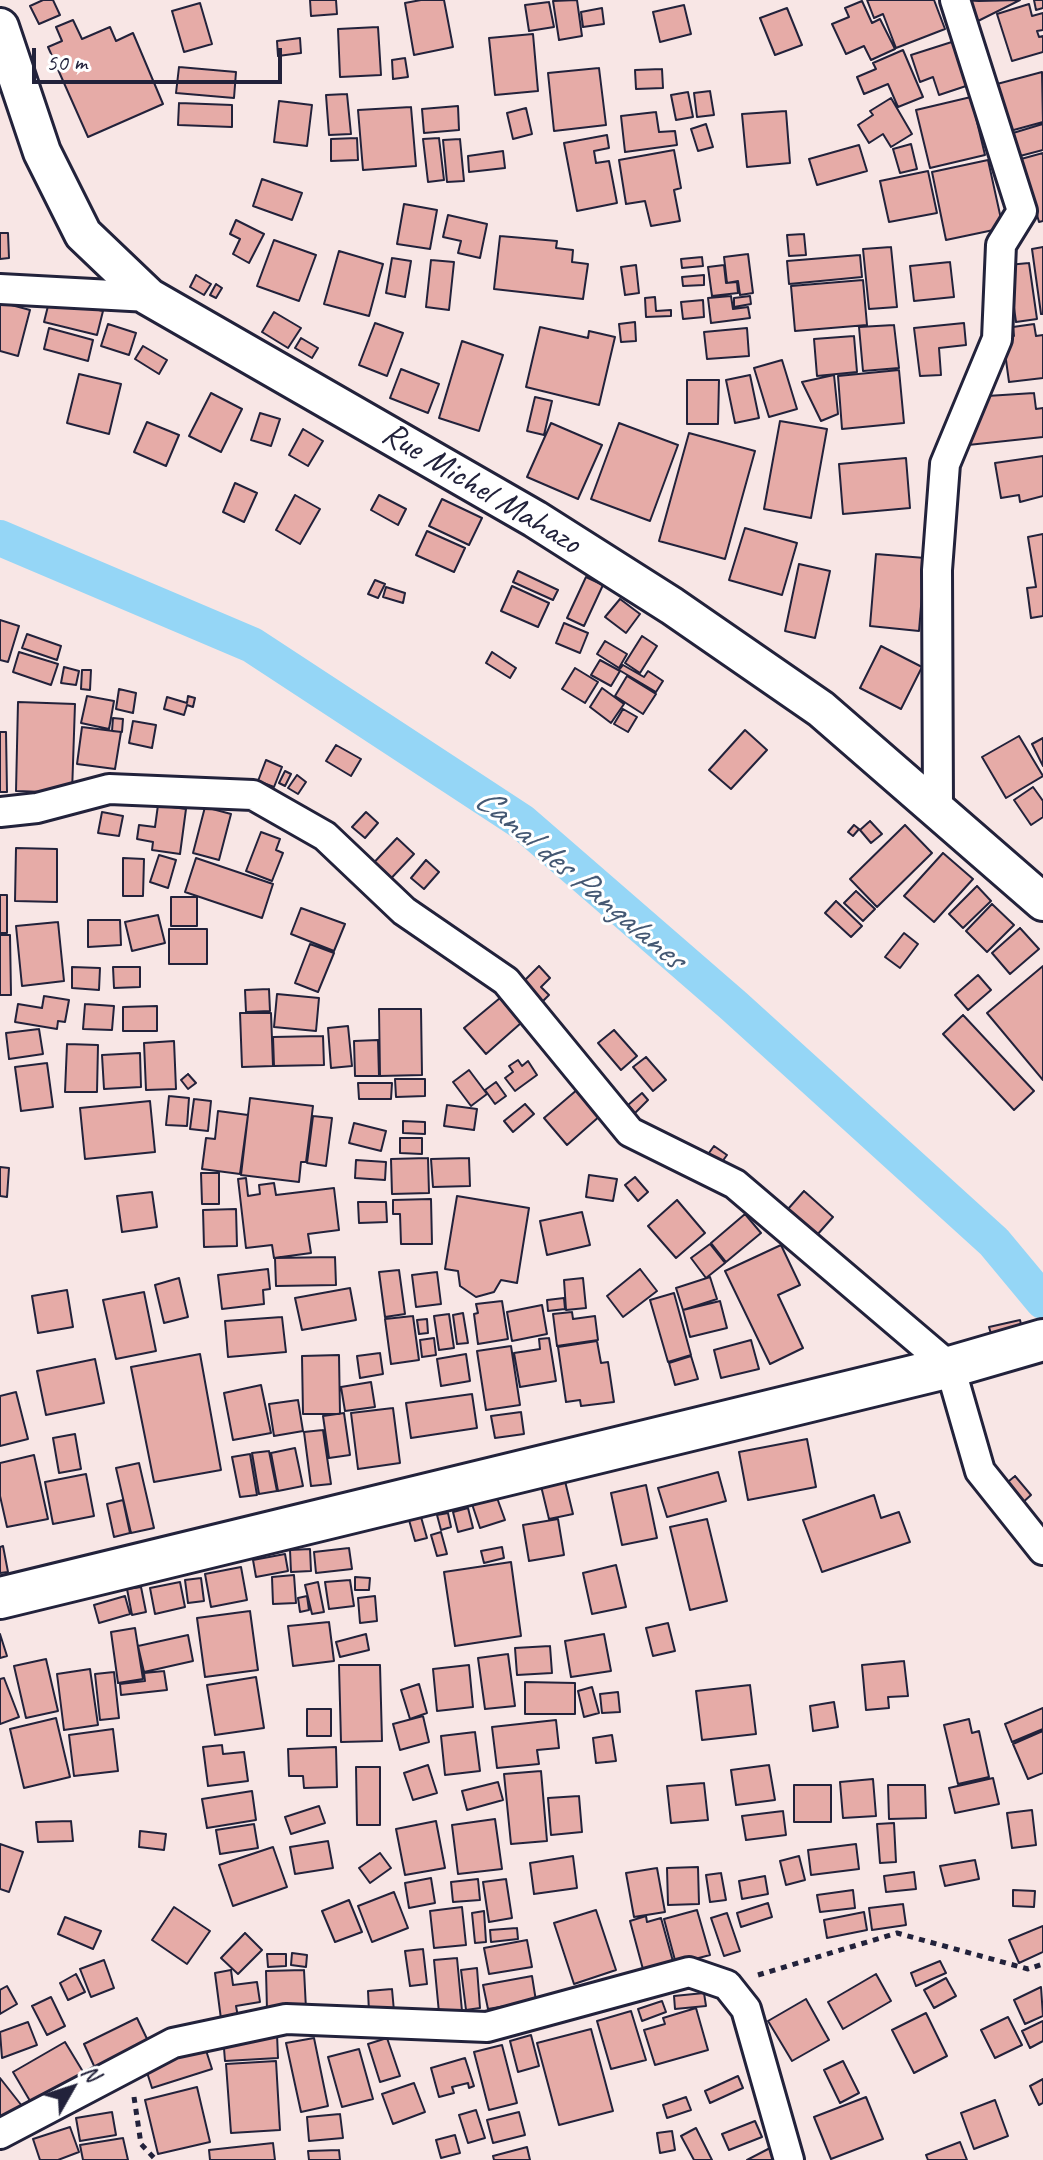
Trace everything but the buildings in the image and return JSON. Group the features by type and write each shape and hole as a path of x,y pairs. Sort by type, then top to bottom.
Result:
{"main road":[{"path":"0,1598 960,1364 1043,1340"}],"street":[{"path":"938,809 937,570 945,464 997,339 1001,245 1022,211 955,0"},
{"name":"Rue Michel Mahazo","path":"0,27 42,152 83,234 149,297 535,519 672,606 821,709 1043,902"},
{"path":"0,289 149,297"},
{"path":"0,812 37,808 109,789 253,795 325,836 404,911 506,981 630,1132 735,1184 960,1364 980,1471 1043,1550"},
{"path":"0,2134 173,2043 286,2019 487,2027 689,1972 727,1985 746,2009 789,2160"}],"path":[{"path":"727,1985 897,1933 1028,1969 1043,1964"},
{"path":"128,2065 141,2144 156,2160"}],"waterway":[{"name":"Canal des Pangalanes","path":"0,538 252,645 522,822 734,1006 994,1242 1043,1301"}]}
